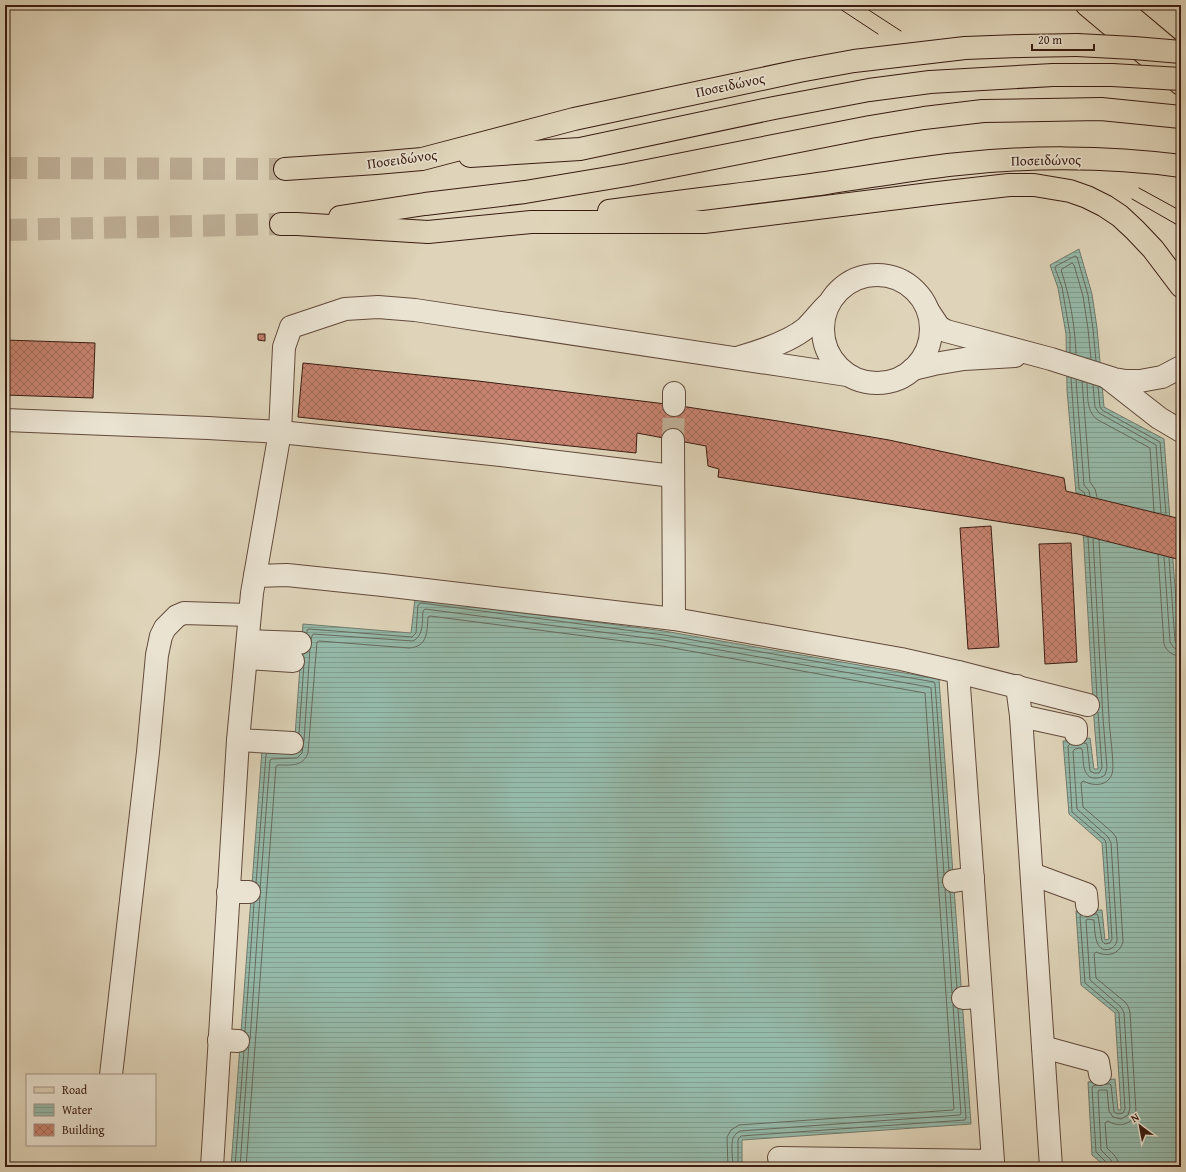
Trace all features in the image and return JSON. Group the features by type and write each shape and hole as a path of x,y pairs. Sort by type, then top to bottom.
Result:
{"main road":[{"path":"1087,5 1181,84"},
{"path":"1117,5 1181,59"},
{"name":"Ποσειδώνος","path":"285,169 422,159 574,119 799,70 854,61 965,48 1021,46 1077,45 1181,52"},
{"path":"422,159 580,149 774,108 869,90 930,82 1053,75 1112,75 1181,79"},
{"path":"1181,117 1101,109 1059,109 983,111 924,118 870,127 627,176 525,192 425,204 289,224 428,232 531,222 704,222 1009,185 1034,185 1070,191 1088,197 1120,216 1153,249 1181,286"},
{"name":"Ποσειδώνος","path":"531,222 949,165 1001,160 1109,160 1176,166"}],"street":[{"path":"735,358 785,341 805,328 839,289 852,280 867,275 883,275 898,278 911,286 922,298 929,312 939,326 946,331 1032,354 1114,379 1140,381 1162,377 1181,367"},
{"path":"830,301 823,317 822,333 826,350 834,364 847,375"},
{"path":"212,1167 228,1040 238,892 238,740 249,615 280,432 284,347 291,328 345,309 378,307 415,310 847,375 863,382 881,383 898,379 913,369 923,357 929,343 931,328 929,312"},
{"path":"913,369 964,359 1032,354"},
{"path":"1104,375 1158,418 1181,431"},
{"path":"5,420 280,432 501,455 673,476"},
{"path":"674,440 674,619"},
{"path":"255,576 288,575 674,619 901,659 1088,704"},
{"path":"111,1074 148,752 157,655 161,636 177,616 184,613 249,615"},
{"path":"247,650 297,652"},
{"path":"779,1158 993,1161 972,998 963,880 957,774 958,672"},
{"path":"1017,686 1021,716 1051,1167"},
{"path":"1021,716 1076,728 1076,734"},
{"path":"238,740 292,743"},
{"path":"1032,874 1086,894 1087,905"},
{"path":"1043,1047 1098,1062 1100,1074"}],"water":[{"path":"1079,249 1092,294 1097,328 1104,407 1164,439 1181,668 1181,1167 1106,1167 1092,1155 1088,1082 1115,1079 1118,1110 1121,1110 1115,1013 1081,985 1076,911 1102,910 1105,940 1109,939 1102,843 1069,814 1063,741 1090,738 1094,769 1098,769 1081,495 1076,493 1067,390 1066,334 1058,288 1050,265"},
{"path":"415,599 664,631 939,679 971,1124 742,1140 742,1162 760,1167 231,1167 262,750 294,750 303,624 411,633"}],"building":[{"path":"258,334 265,334 265,341 258,340"},
{"path":"5,340 95,343 93,398 5,395"},
{"path":"303,363 478,381 674,405 889,440 1064,478 1066,491 1181,519 1181,560 1078,534 718,477 719,469 708,466 706,446 637,433 636,453 298,417"},
{"path":"991,526 999,647 968,649 960,528"},
{"path":"1071,543 1077,662 1045,664 1039,544"}],"tunnel":[{"path":"5,168 285,169"},
{"path":"5,230 281,224"},
{"path":"673,440 674,405"}],"tram line":[{"path":"834,5 878,34"},
{"path":"861,5 901,31"},
{"path":"1139,188 1181,211"},
{"path":"1132,199 1181,227"}]}
